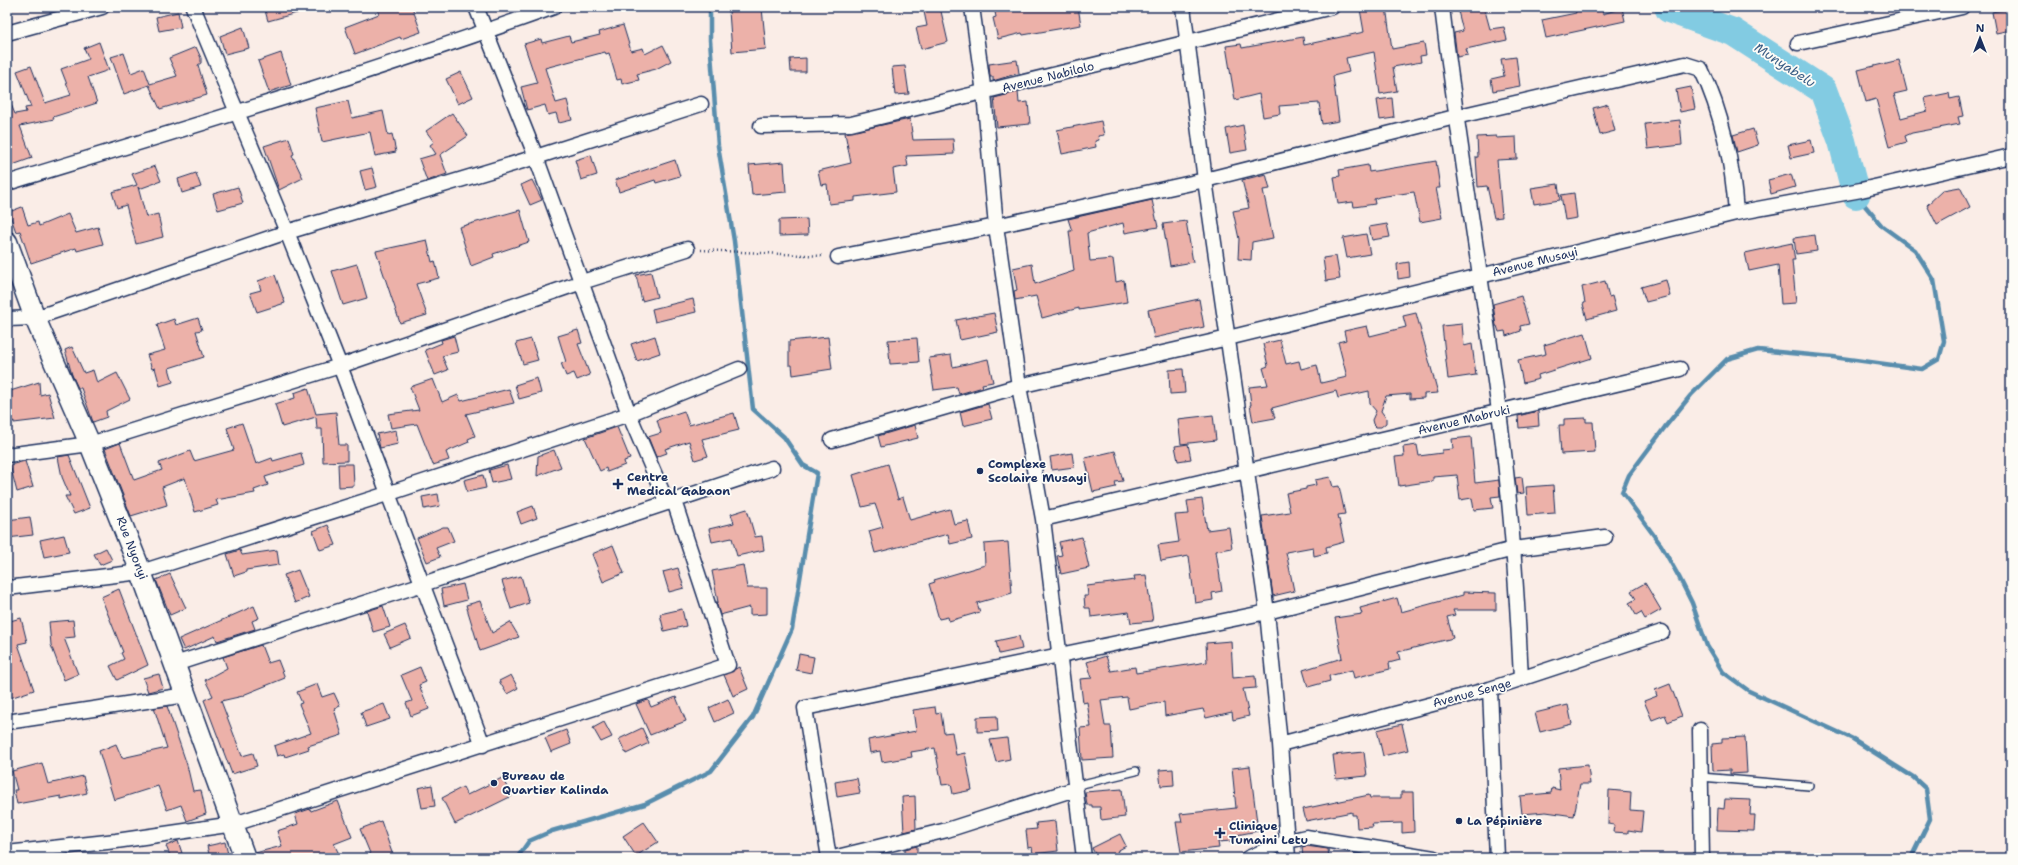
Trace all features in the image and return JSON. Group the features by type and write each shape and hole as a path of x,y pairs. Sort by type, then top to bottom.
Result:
{"street":[{"path":"7,33 102,7"},
{"path":"193,7 287,232 340,366 387,494 423,584 482,745"},
{"path":"7,853 116,841 234,824 728,665 670,502 629,414 536,157 476,7"},
{"path":"7,183 237,113 485,32 554,7"},
{"path":"972,7 984,93 996,226 1019,386 1043,519 1058,655 1084,858"},
{"path":"1183,7 1205,180 1267,612 1280,744 1288,858"},
{"name":"Avenue Nabilolo","path":"760,126 851,124 984,93 1332,7"},
{"path":"1442,7 1455,117 1480,275 1499,412 1514,549 1521,680"},
{"path":"1798,43 1962,7"},
{"path":"838,257 996,226 1205,180 1455,117 1685,64 1701,69 1711,90 1734,178 1736,213"},
{"path":"7,319 35,318 287,232 536,157 701,104"},
{"name":"Avenue Musayi","path":"832,440 1019,386 1228,338 1736,213 1844,194 2011,156"},
{"name":"Rue Nyonyi","path":"7,242 35,318 90,444 141,572 234,824 245,858"},
{"path":"7,455 90,444 340,366 582,282 687,249"},
{"path":"7,588 141,572 387,494 629,414 739,369"},
{"name":"Avenue Mabruki","path":"1043,519 1680,369"},
{"path":"175,664 423,584 772,468"},
{"path":"829,858 805,708 1267,612 1514,549 1605,537"},
{"name":"Avenue Senge","path":"1280,744 1521,680 1662,632"},
{"path":"1490,689 1496,858"},
{"path":"7,722 186,695"},
{"path":"1700,730 1702,858"},
{"path":"833,858 947,830 1074,787"},
{"path":"1248,858 1288,841 1306,837 1434,858"}],"lane":[{"path":"1074,787 1136,771"},
{"path":"1701,777 1809,786"}],"path":[{"path":"687,249 838,257"}],"building":[{"path":"264,7 303,7 304,11 268,21"},
{"path":"384,7 412,7 421,32 401,39 400,37 355,54 345,27 379,14 377,9"},
{"path":"923,7 940,7 948,42 921,49 916,28 927,26"},
{"path":"994,7 1078,7 1081,25 1023,35 1022,33 998,39 993,18 996,17"},
{"path":"1386,7 1392,49 1424,43 1426,55 1420,56 1421,62 1393,67 1397,91 1380,94 1374,52 1346,58 1349,72 1333,76 1339,121 1322,124 1319,103 1279,106 1280,114 1263,117 1259,94 1235,100 1226,46 1241,44 1242,48 1303,37 1304,45 1364,32 1360,9"},
{"path":"1457,7 1484,7 1490,29 1504,27 1507,40 1466,49 1468,55 1457,57 1454,33 1463,31"},
{"path":"1590,7 1601,7 1603,14 1622,8 1625,21 1546,38 1542,20 1576,13 1575,10"},
{"path":"762,8 766,49 732,52 729,11"},
{"path":"2007,9 2011,30 1996,33 1992,12"},
{"path":"178,12 181,27 159,31 156,17"},
{"path":"623,25 631,51 643,48 645,54 663,45 671,61 656,69 637,74 639,80 622,84 621,79 617,80 609,53 606,54 605,52 545,68 556,103 567,100 572,120 559,123 556,113 548,115 545,105 527,110 521,87 537,83 524,44 541,39 542,43 569,36 571,42 600,35 599,32"},
{"path":"243,27 249,48 225,54 220,36"},
{"path":"99,42 109,70 88,77 97,103 53,117 54,119 20,126 32,158 7,167 7,95 15,114 26,112 25,108 31,107 17,71 31,66 45,103 71,95 61,69 89,59 84,48"},
{"path":"196,47 201,58 201,63 198,65 207,95 160,109 149,85 124,94 111,57 124,53 131,73 144,68 150,84 177,76 169,58"},
{"path":"281,53 291,85 269,92 258,61"},
{"path":"1516,57 1520,86 1493,91 1491,79 1504,76 1501,59"},
{"path":"806,58 806,72 791,72 790,59"},
{"path":"1017,60 1019,73 993,81 993,77 990,77 989,64"},
{"path":"1899,60 1907,91 1894,94 1901,118 1927,111 1924,98 1949,93 1950,99 1959,97 1963,116 1958,117 1960,124 1912,133 1905,136 1907,142 1889,147 1876,99 1866,102 1858,70"},
{"path":"905,66 909,94 895,95 892,67"},
{"path":"461,72 473,97 458,104 446,79"},
{"path":"1691,87 1695,109 1680,112 1676,90"},
{"path":"1018,92 1019,103 1028,102 1030,124 997,127 994,98"},
{"path":"1392,98 1394,118 1380,120 1377,100"},
{"path":"348,101 352,118 383,111 388,135 392,134 396,152 375,156 370,132 322,142 315,108"},
{"path":"1608,104 1615,131 1600,135 1593,108"},
{"path":"452,113 468,136 440,155 447,174 427,181 419,159 436,154 430,145 434,142 426,131"},
{"path":"910,119 913,140 953,139 954,154 906,156 908,166 893,169 896,192 855,197 855,201 829,204 827,184 821,185 818,171 851,163 845,133"},
{"path":"1680,120 1682,145 1648,149 1645,124"},
{"path":"1101,121 1104,135 1098,136 1099,140 1095,141 1096,147 1062,154 1057,130"},
{"path":"1243,125 1247,150 1230,153 1226,129"},
{"path":"1753,129 1758,145 1737,152 1733,135"},
{"path":"1496,136 1496,138 1516,137 1517,159 1497,160 1502,217 1494,218 1487,186 1478,187 1476,157 1478,157 1477,137"},
{"path":"289,138 294,154 292,155 303,178 279,190 264,146"},
{"path":"1811,140 1814,153 1791,158 1788,145"},
{"path":"591,155 597,175 581,180 575,160"},
{"path":"675,160 680,176 656,183 655,180 619,192 615,180"},
{"path":"1436,161 1440,188 1436,188 1442,218 1420,222 1414,192 1379,197 1374,199 1375,204 1354,207 1353,202 1338,204 1334,177 1340,176 1339,170 1368,165 1369,172"},
{"path":"784,162 786,192 752,195 749,165"},
{"path":"155,166 161,181 139,189 138,187 146,217 158,214 163,237 136,244 126,205 117,208 112,192 137,185 132,174"},
{"path":"372,168 377,187 365,190 360,171"},
{"path":"196,173 201,187 182,193 178,179"},
{"path":"1266,174 1270,189 1263,190 1273,238 1252,242 1251,260 1238,259 1239,239 1233,211 1249,208 1242,180"},
{"path":"1791,174 1795,187 1771,194 1768,180"},
{"path":"532,180 542,200 530,205 521,185"},
{"path":"1558,184 1560,200 1534,204 1531,188"},
{"path":"238,187 243,203 218,210 213,194"},
{"path":"1960,187 1970,207 1937,225 1927,205 1943,190"},
{"path":"1574,193 1577,218 1565,220 1561,195"},
{"path":"1152,200 1158,227 1125,233 1123,223 1087,233 1090,261 1113,259 1116,282 1124,280 1127,302 1079,310 1079,308 1042,318 1036,296 1015,300 1014,291 1017,290 1013,268 1032,264 1035,284 1074,271 1069,231 1072,231 1068,219"},
{"path":"22,207 28,225 38,222 39,226 68,214 76,233 98,227 103,244 77,251 76,248 31,263 20,231 16,232 9,212"},
{"path":"520,210 529,242 493,254 494,257 471,266 459,227"},
{"path":"807,219 808,235 779,236 779,220"},
{"path":"1186,221 1193,262 1170,266 1163,224"},
{"path":"1387,224 1390,237 1372,240 1369,227"},
{"path":"1366,234 1370,254 1347,258 1343,238"},
{"path":"1815,235 1817,251 1796,254 1794,238"},
{"path":"427,240 432,262 435,261 439,278 416,284 427,315 400,323 376,251"},
{"path":"1792,243 1795,260 1792,260 1796,303 1781,304 1778,265 1749,271 1745,253"},
{"path":"1336,256 1340,279 1326,281 1323,258"},
{"path":"1409,262 1410,277 1398,279 1397,264"},
{"path":"357,264 367,298 343,305 332,271"},
{"path":"651,272 657,297 642,301 636,275"},
{"path":"275,275 285,303 257,312 250,293 261,290 258,281"},
{"path":"1666,280 1670,296 1646,302 1641,287"},
{"path":"1605,281 1609,297 1612,296 1616,311 1587,319 1583,304 1585,303 1582,287"},
{"path":"1521,296 1529,324 1520,326 1521,331 1506,336 1505,331 1499,332 1496,326 1493,304"},
{"path":"693,299 696,312 655,322 652,309"},
{"path":"1199,299 1204,327 1154,338 1148,310"},
{"path":"994,313 998,332 960,340 956,320"},
{"path":"1416,313 1438,393 1424,394 1424,398 1410,399 1410,394 1386,396 1381,411 1386,418 1386,423 1381,427 1376,427 1373,424 1372,420 1376,411 1370,404 1369,391 1338,398 1336,391 1272,408 1275,418 1253,422 1249,387 1268,385 1263,368 1268,366 1263,344 1280,340 1286,364 1299,361 1301,369 1317,365 1321,383 1347,377 1338,342 1346,340 1344,331 1367,326 1370,336 1406,327 1403,316"},
{"path":"198,318 202,330 196,331 204,357 169,368 173,382 160,386 155,368 152,369 147,355 165,350 157,325 174,319 176,325"},
{"path":"1462,324 1464,346 1472,344 1476,375 1448,379 1442,326"},
{"path":"578,330 582,343 578,344 590,375 577,380 574,373 566,376 561,363 566,362 558,336"},
{"path":"1585,333 1592,358 1538,375 1539,379 1523,383 1518,360 1546,354 1544,345"},
{"path":"454,336 458,352 442,356 448,370 435,375 425,350 442,343 441,340"},
{"path":"655,336 660,353 637,361 631,344"},
{"path":"828,337 832,369 793,375 792,365 789,365 789,341"},
{"path":"917,338 919,362 890,364 888,340"},
{"path":"531,339 538,360 523,364 516,343"},
{"path":"72,347 84,373 93,370 97,383 117,373 130,399 106,411 107,417 93,422 81,388 78,388 72,375 65,350"},
{"path":"951,355 953,367 988,359 993,382 982,384 983,387 959,394 957,387 934,390 929,358"},
{"path":"1183,369 1185,393 1170,394 1169,370"},
{"path":"537,378 541,393 519,399 515,385"},
{"path":"433,379 442,402 458,395 461,401 509,389 514,403 466,414 475,436 468,439 469,442 446,452 449,460 433,465 417,424 391,428 388,414 419,410 410,387"},
{"path":"39,382 40,395 48,393 55,418 14,423 14,421 7,424 7,392"},
{"path":"308,388 316,414 336,412 339,445 347,445 347,461 323,462 322,429 317,429 316,417 282,427 275,404 295,398 294,393"},
{"path":"988,404 992,419 963,426 960,412"},
{"path":"684,411 689,425 734,413 739,430 702,439 708,456 695,460 689,441 665,449 667,453 656,457 648,437 661,433 657,420"},
{"path":"1538,411 1539,426 1519,428 1518,416"},
{"path":"1213,415 1216,440 1181,444 1178,419"},
{"path":"1586,418 1586,422 1593,422 1595,452 1561,454 1559,425 1564,425 1564,419"},
{"path":"242,423 256,464 272,458 273,461 301,453 304,465 265,477 268,485 254,490 255,493 216,500 218,505 195,512 185,478 162,487 167,505 131,516 105,449 120,443 134,480 162,470 159,463 190,451 194,461 234,450 227,428"},
{"path":"915,425 918,438 881,447 878,436"},
{"path":"617,427 630,459 624,461 625,465 607,472 606,468 600,471 585,438"},
{"path":"396,430 398,444 380,448 377,434"},
{"path":"1471,437 1475,483 1499,480 1500,496 1491,497 1493,508 1474,510 1472,498 1460,500 1457,475 1433,477 1433,481 1399,486 1395,457 1404,456 1403,447 1417,445 1419,456 1442,453 1442,450 1453,449 1452,439"},
{"path":"1188,444 1191,459 1178,461 1175,446"},
{"path":"554,450 561,467 537,476 538,456"},
{"path":"1115,451 1123,481 1115,482 1116,487 1093,492 1085,458"},
{"path":"1072,453 1074,467 1052,470 1050,457"},
{"path":"69,455 90,508 74,514 65,496 70,496 62,477 58,457"},
{"path":"25,461 33,487 17,492 10,465"},
{"path":"338,464 353,464 354,486 339,487"},
{"path":"888,464 898,499 903,497 910,520 950,509 954,524 968,521 972,539 950,544 948,534 875,553 869,531 883,527 875,504 862,507 853,475"},
{"path":"507,465 511,479 492,483 489,470"},
{"path":"483,475 486,488 467,492 464,480"},
{"path":"1330,477 1333,487 1339,486 1345,514 1338,515 1344,542 1326,547 1327,553 1314,556 1313,547 1286,552 1294,591 1273,596 1262,516 1290,512 1286,493 1306,489 1306,487 1316,485 1315,480"},
{"path":"1522,477 1524,493 1517,494 1515,478"},
{"path":"1553,485 1555,513 1528,515 1526,487"},
{"path":"438,494 440,506 424,509 422,497"},
{"path":"1202,499 1207,530 1229,527 1232,548 1216,551 1222,591 1212,593 1213,600 1195,603 1189,556 1161,561 1158,545 1179,542 1175,515 1189,514 1187,501"},
{"path":"533,506 537,518 521,524 517,512"},
{"path":"747,509 755,537 762,536 764,550 737,556 732,538 712,542 709,529 734,523 731,514"},
{"path":"30,517 33,535 7,538 7,520"},
{"path":"328,525 336,545 320,550 313,531"},
{"path":"443,527 448,527 454,541 436,548 440,557 427,562 417,538"},
{"path":"64,535 69,552 44,557 40,540"},
{"path":"1082,537 1089,568 1061,574 1057,556 1062,555 1059,542"},
{"path":"1008,542 1012,593 977,603 980,612 949,621 948,617 939,619 929,584 935,582 934,580 985,565 984,544"},
{"path":"613,545 624,573 603,582 592,554"},
{"path":"106,548 112,560 100,565 94,554"},
{"path":"240,550 242,555 277,550 279,565 246,570 246,572 234,576 227,554"},
{"path":"743,565 747,588 767,588 767,614 750,615 750,607 720,615 716,602 718,602 712,571"},
{"path":"678,568 684,588 669,592 663,572"},
{"path":"298,570 309,597 295,603 284,575"},
{"path":"170,574 186,608 170,615 156,580"},
{"path":"1146,575 1153,621 1131,623 1129,612 1091,617 1090,608 1085,608 1084,596 1088,596 1087,586 1135,580 1134,576"},
{"path":"521,576 529,603 511,609 502,581"},
{"path":"1645,583 1661,610 1645,619 1641,612 1636,615 1629,603 1636,599 1631,591"},
{"path":"463,584 467,600 444,606 441,589"},
{"path":"119,589 148,665 117,680 110,666 124,659 121,653 123,652 101,597"},
{"path":"1463,592 1496,593 1496,610 1453,610 1455,615 1447,617 1453,638 1398,652 1400,660 1389,663 1390,669 1354,678 1352,670 1329,676 1330,681 1308,687 1303,670 1342,658 1335,618 1362,614 1360,608 1397,598 1401,612 1463,595"},
{"path":"480,601 492,633 510,622 519,637 480,651 466,605"},
{"path":"254,606 259,618 252,621 255,629 217,641 215,636 184,650 179,639"},
{"path":"383,606 390,627 373,632 367,611"},
{"path":"682,609 686,626 664,631 660,614"},
{"path":"7,617 9,617 10,621 21,618 27,642 18,644 34,690 7,699"},
{"path":"73,620 75,637 64,638 78,674 64,680 51,645 49,622"},
{"path":"405,625 411,638 390,647 384,634"},
{"path":"1019,636 1022,649 999,654 996,641"},
{"path":"1231,641 1233,678 1255,676 1256,688 1243,689 1249,716 1233,720 1232,712 1206,718 1203,709 1165,716 1164,702 1129,709 1127,697 1101,700 1105,726 1111,726 1113,758 1082,760 1080,728 1091,727 1087,702 1083,703 1080,679 1092,678 1087,662 1106,656 1111,671 1135,667 1136,673 1207,662 1206,643"},
{"path":"261,645 268,663 278,660 285,678 243,696 221,701 242,756 253,753 257,766 232,774 204,700 213,696 205,680 227,668 223,657"},
{"path":"799,654 814,657 811,673 796,670"},
{"path":"420,667 426,682 419,685 429,709 411,716 406,703 412,701 401,675"},
{"path":"739,667 748,689 733,696 724,675"},
{"path":"159,674 163,688 148,692 143,678"},
{"path":"511,675 518,688 507,694 499,681"},
{"path":"317,684 322,697 334,693 340,706 334,709 342,735 308,746 309,749 285,757 284,754 277,756 274,746 311,733 299,704 302,703 297,692"},
{"path":"1670,684 1682,716 1668,722 1665,715 1652,720 1644,701 1657,696 1655,690"},
{"path":"676,697 686,721 650,735 636,704 648,700 651,707"},
{"path":"728,699 734,713 715,722 709,708"},
{"path":"384,704 390,719 366,727 361,712"},
{"path":"1568,705 1572,724 1540,732 1535,713"},
{"path":"167,706 187,765 193,791 201,790 206,814 187,821 181,805 167,810 158,786 114,800 99,751 116,744 122,758 167,748 154,708"},
{"path":"935,707 936,714 941,713 944,733 952,732 956,755 965,753 972,790 953,794 951,784 942,785 935,748 911,752 912,757 882,762 880,751 870,753 868,740 916,731 913,710"},
{"path":"997,716 998,731 977,732 977,717"},
{"path":"604,722 612,737 601,742 593,728"},
{"path":"1402,724 1408,750 1383,756 1377,730"},
{"path":"642,728 649,743 626,754 619,739"},
{"path":"566,730 571,744 551,752 545,738"},
{"path":"1745,737 1747,773 1730,774 1730,770 1713,771 1712,744 1722,743 1722,738"},
{"path":"1007,738 1010,759 996,762 990,740"},
{"path":"1364,752 1367,776 1336,779 1333,755"},
{"path":"42,763 48,784 83,776 87,793 61,799 61,796 17,804 14,790 17,790 12,771"},
{"path":"1588,765 1590,784 1580,784 1574,816 1546,812 1522,814 1520,796 1551,793 1552,788 1560,790 1558,768"},
{"path":"1250,766 1258,831 1231,836 1232,841 1218,842 1219,848 1181,852 1176,822 1182,822 1180,814 1236,808 1232,768"},
{"path":"1173,769 1174,785 1161,786 1159,770"},
{"path":"502,778 512,796 455,824 442,798 463,787 467,795"},
{"path":"857,778 860,793 837,797 835,782"},
{"path":"432,785 435,806 422,808 418,788"},
{"path":"1122,789 1125,817 1101,820 1100,807 1092,807 1092,805 1087,805 1085,792"},
{"path":"1609,790 1631,792 1630,810 1643,811 1641,832 1628,830 1628,833 1613,832 1614,825 1608,824"},
{"path":"1401,792 1413,792 1414,832 1402,833 1402,823 1372,824 1373,827 1357,828 1356,815 1352,815 1352,812 1306,821 1303,809 1369,795 1370,798 1401,798"},
{"path":"915,796 916,829 904,832 902,797"},
{"path":"1725,799 1751,800 1750,815 1755,815 1754,831 1717,830 1718,808 1724,809"},
{"path":"338,801 352,837 334,844 341,858 256,858 255,853 282,846 277,831 298,824 295,814 310,809 311,811"},
{"path":"381,821 394,858 372,858 360,829"},
{"path":"1055,821 1058,851 1033,854 1032,847 1028,848 1026,830 1037,829 1036,823"},
{"path":"644,822 658,842 636,856 623,836"},
{"path":"1120,834 1126,846 1117,851 1121,858 1097,858 1092,848"},
{"path":"178,841 182,853 171,858 166,846"},
{"path":"225,842 229,858 210,858 207,846"},
{"path":"917,846 917,858 905,858 905,849"},
{"path":"1306,846 1328,849 1329,857 1303,858 1302,847"}],"waterway":[{"path":"517,858 529,841 552,831 645,804 711,771 753,717 792,629 817,473 803,465 784,437 753,409 734,241 718,146 710,40 710,7"},
{"name":"Munyabelu","path":"1668,7 1669,9 1733,32 1823,90 1842,141 1856,195"},
{"path":"1856,195 1882,226 1915,250 1934,280 1944,341 1939,359 1922,369 1833,357 1758,350 1727,359 1691,395 1665,427 1629,475 1622,492 1661,545 1679,577 1692,603 1707,646 1723,672 1749,691 1853,739 1913,777 1926,789 1930,819 1911,858"}],"place":[{"name":"Complexe Scolaire Musayi","path":"980,471"},
{"name":"Centre Medical Gabaon","path":"618,484"},
{"name":"Bureau de Quartier Kalinda","path":"494,783"},
{"name":"La Pépinière","path":"1459,821"},
{"name":"Clinique Tumaini Letu","path":"1220,833"}]}
